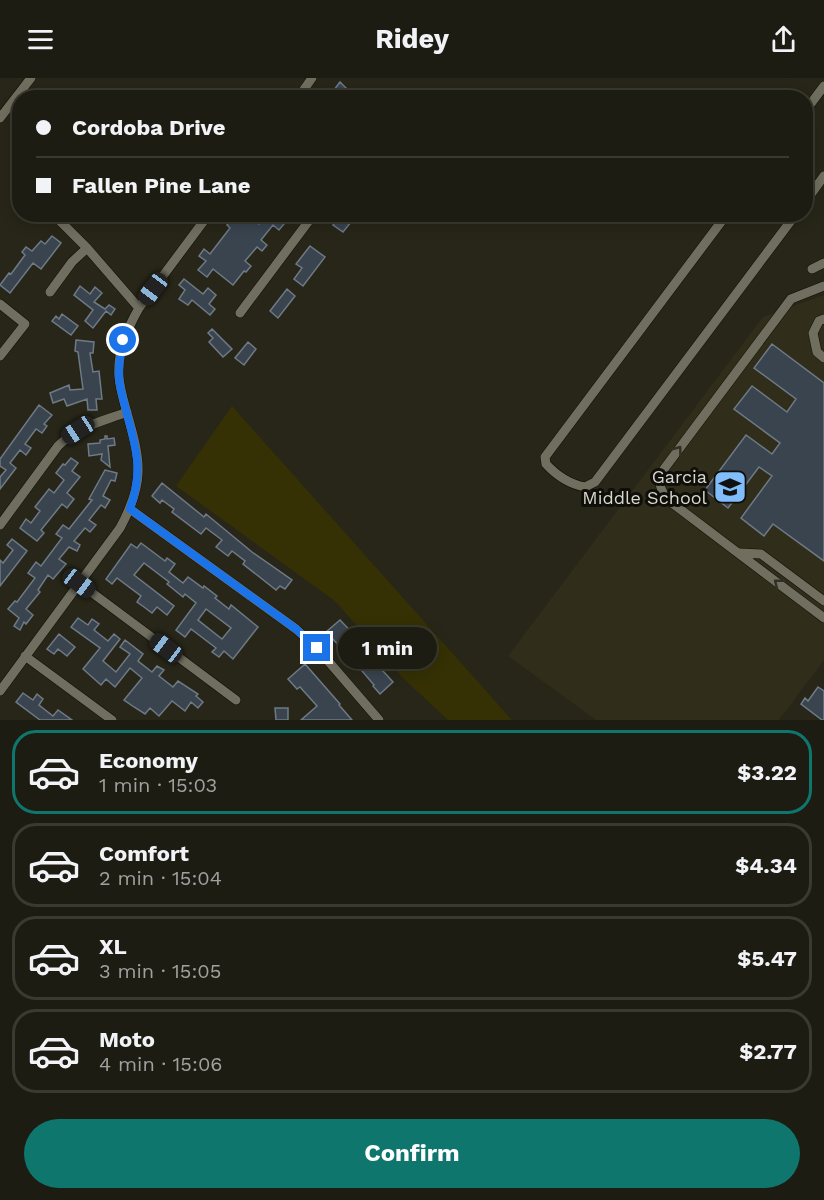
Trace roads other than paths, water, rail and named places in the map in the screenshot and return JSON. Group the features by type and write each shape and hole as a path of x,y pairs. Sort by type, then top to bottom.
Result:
{"street":[{"path":"22,90 31,78"},
{"path":"813,101 824,86"},
{"path":"0,118 12,103"},
{"path":"813,191 824,176"},
{"path":"61,222 139,308"},
{"path":"0,691 120,528 130,509 139,467 119,377 123,340 139,308 204,222"},
{"path":"240,313 308,222"},
{"path":"721,222 545,457 546,464 564,480 585,487 595,482 789,222"},
{"path":"50,292 72,262 87,248"},
{"path":"812,269 824,263"},
{"path":"824,286 791,299 664,469 660,479 661,492 668,500 824,618"},
{"path":"0,304 25,324 0,356"},
{"path":"824,319 819,321 813,333 817,352 824,358"},
{"path":"813,333 824,343"},
{"path":"0,525 58,446 68,436 127,412"},
{"path":"130,509 296,629 317,648 379,720"},
{"path":"739,553 761,554 824,601"},
{"path":"79,583 236,700"},
{"path":"25,656 112,720"}],"place":[{"name":"Garcia Middle School","path":"730,487"}]}
